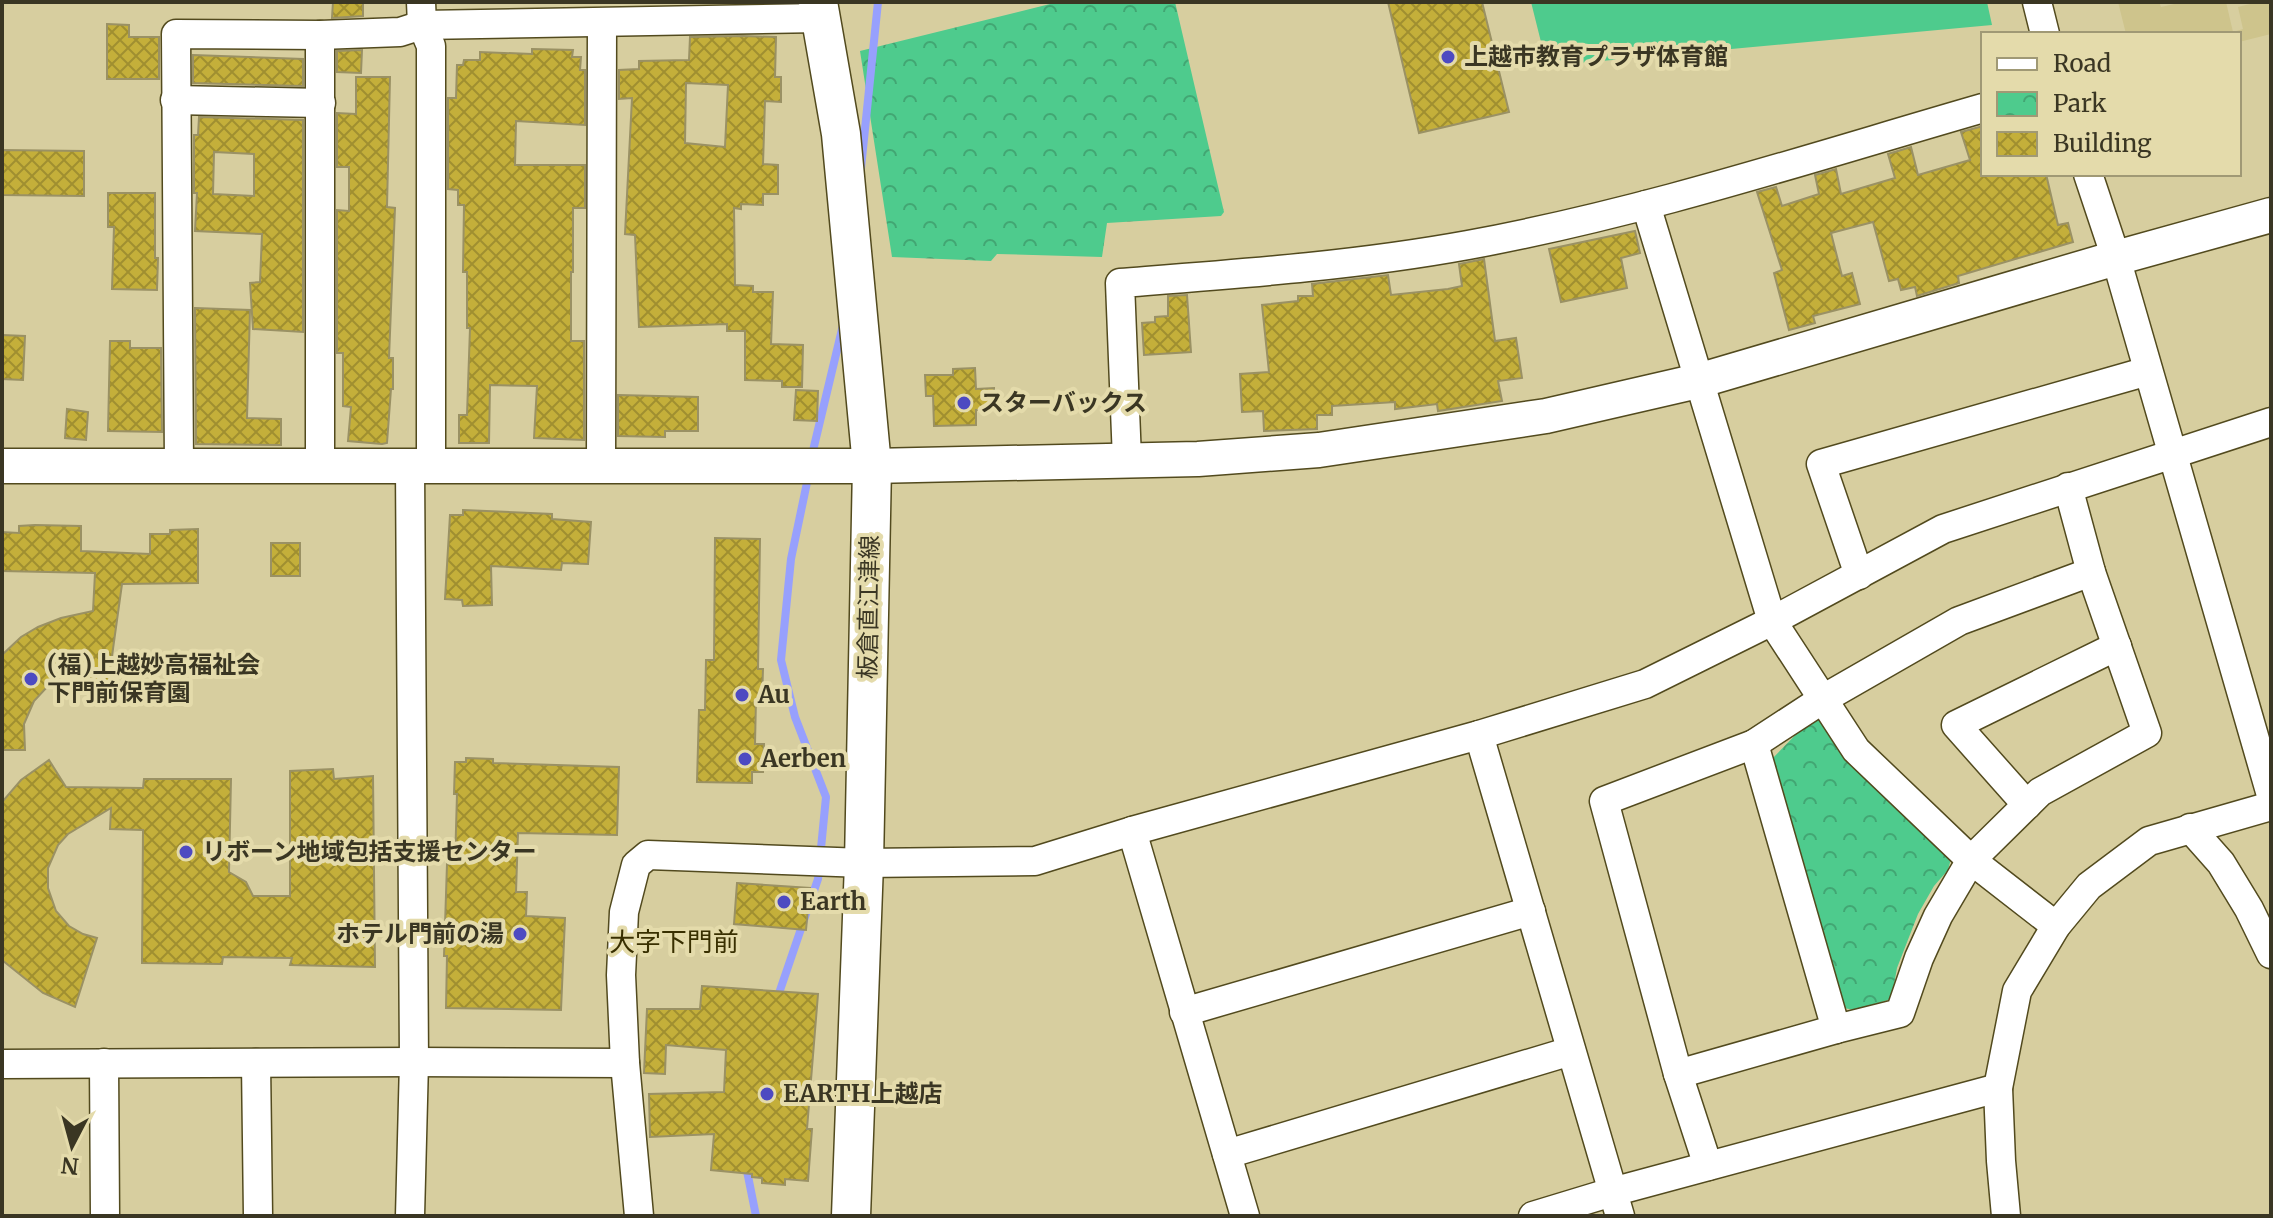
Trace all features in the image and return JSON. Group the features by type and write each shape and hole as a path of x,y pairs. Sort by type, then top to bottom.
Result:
{"main road":[{"name":"板倉直江津線","path":"820,10 841,134 872,466 864,863 851,1216"}],"street":[{"path":"2037,2 2044,32"},
{"path":"179,466 176,34 400,32 421,13 602,23 820,10"},
{"path":"410,1216 420,466 431,46 421,13"},
{"path":"601,465 602,23"},
{"path":"320,35 320,465"},
{"path":"175,100 321,103"},
{"path":"1127,460 1120,283 1382,259 1556,227 1646,205 1981,109"},
{"path":"2089,176 2116,258 2271,795"},
{"path":"1646,205 1772,621 1856,750 1971,860 2056,926"},
{"path":"2,466 872,466 1198,459 1319,450 1546,416 1698,381 2271,215"},
{"path":"1859,575 1821,464 2148,371"},
{"path":"639,1216 625,1063 621,975 624,912 636,865 648,855 864,863 1035,861 1479,735 1645,684 1772,621 1943,529 2271,422"},
{"path":"1678,1074 1900,1013 1938,916 1971,860 2040,792 2147,733 2091,572 2068,487"},
{"path":"1708,1166 1678,1074 1604,801 1754,744 1823,699 1959,621 2091,572"},
{"path":"2027,805 1956,725 2117,646"},
{"path":"1479,735 1616,1204"},
{"path":"1754,744 1836,1029"},
{"path":"2006,1216 1998,1088 2017,991 2056,926 2089,886 2149,841 2271,806"},
{"path":"2190,828 2221,863 2271,954"},
{"path":"1132,831 1245,1216"},
{"path":"1184,1012 1531,911"},
{"path":"1227,1154 1571,1051"},
{"path":"104,1063 105,1216"},
{"path":"256,1063 258,1216"},
{"path":"2,1064 625,1063"},
{"path":"1533,1216 1616,1204 1708,1166 1998,1088"}],"shaded area":[{"path":"2118,2 2159,2 2161,7 2183,2 2226,2 2233,32 2126,32"},
{"path":"2271,2 2271,34 2241,42 2241,32 2233,32 2243,29 2238,7"}],"green space":[{"path":"1058,2 1175,2 1224,212 1221,216 1107,223 1102,257 997,254 991,261 892,257 860,51"},
{"path":"1531,2 1987,2 1992,25 1547,66"},
{"path":"1812,718 1826,720 1952,855 1948,870 1934,886 1918,914 1897,968 1892,996 1854,1010 1844,1008 1840,999 1773,758"}],"building":[{"path":"333,2 363,2 363,16 332,18"},
{"name":"上越市教育プラザ体育館","path":"1388,2 1482,2 1509,112 1419,133"},
{"path":"107,24 129,25 129,37 159,37 159,79 107,79"},
{"path":"690,37 776,37 775,77 781,77 781,102 765,101 763,164 778,165 778,194 763,194 763,205 741,204 741,209 734,208 735,285 753,286 753,292 773,292 771,344 803,345 802,387 782,387 782,381 745,380 745,331 727,331 727,324 639,327 635,235 625,234 632,98 619,99 619,70 639,69 639,61 689,60","holes":["686,83 728,85 725,147 685,143"]},
{"path":"532,49 573,50 572,57 581,57 580,70 585,70 585,125 516,121 515,165 585,165 585,208 573,208 571,272 571,341 584,341 584,440 534,438 537,386 490,385 489,443 459,443 459,415 467,415 470,328 467,328 467,272 463,272 464,205 458,205 458,190 448,189 448,98 456,98 457,65 463,65 464,60 480,60 480,52 532,54"},
{"path":"362,50 361,73 337,72 337,51"},
{"path":"193,55 303,59 303,86 193,83"},
{"path":"356,77 390,77 387,207 395,208 389,358 393,358 393,389 387,443 382,444 348,441 351,407 343,406 343,353 337,353 337,210 349,211 349,167 337,167 337,113 356,114"},
{"path":"199,117 303,120 303,332 253,329 250,283 260,282 262,234 195,231 194,135 198,135","holes":["214,152 254,154 254,196 213,194"]},
{"path":"1981,127 1981,176 2046,176 2058,225 2068,223 2073,242 1958,276 1959,283 1917,296 1915,287 1901,290 1898,279 1889,281 1873,222 1831,233 1842,276 1852,273 1860,304 1813,316 1815,323 1789,330 1774,273 1782,270 1757,192 1776,187 1782,206 1819,194 1815,175 1836,169 1841,194 1895,178 1888,154 1911,147 1918,175 1970,160 1961,132"},
{"path":"2,150 84,151 84,196 2,195"},
{"path":"108,193 155,193 157,290 112,289 114,227 108,227"},
{"path":"1635,231 1640,253 1621,258 1627,288 1561,302 1549,249"},
{"path":"1484,259 1495,341 1516,338 1522,378 1498,381 1502,401 1438,411 1437,404 1395,409 1395,402 1332,406 1332,415 1317,415 1317,429 1264,431 1263,411 1242,412 1240,374 1269,372 1262,305 1298,301 1298,296 1313,296 1312,284 1388,275 1391,295 1448,289 1462,286 1459,264"},
{"path":"1187,295 1191,352 1144,355 1142,323 1155,322 1155,317 1168,316 1168,296"},
{"path":"195,308 250,310 247,418 281,419 281,445 196,444"},
{"path":"2,335 25,336 23,380 2,379"},
{"path":"110,341 130,341 130,348 161,348 162,432 108,431"},
{"name":"スターバックス","path":"975,368 976,389 994,388 994,410 976,410 976,425 934,426 933,396 926,396 925,375 953,375 953,369"},
{"path":"796,390 818,391 817,421 794,420"},
{"path":"618,395 698,397 698,431 665,431 665,437 618,436"},
{"path":"67,409 88,412 86,440 65,438"},
{"path":"463,510 552,514 552,519 591,522 588,564 562,563 561,570 491,566 492,605 463,606 462,600 445,599 450,515 463,515"},
{"path":"19,526 81,526 81,551 150,554 150,534 198,529 198,583 122,584 108,685 80,685 74,670 47,687 34,701 24,724 25,750 2,750 2,655 21,637 38,627 93,611 95,573 2,571 2,532 19,533"},
{"path":"715,538 760,539 758,669 763,669 762,699 756,699 755,744 764,744 763,772 752,772 752,783 697,782 699,710 705,710 706,660 714,660"},
{"path":"271,543 300,543 300,576 271,576"},
{"path":"466,758 493,759 493,763 619,767 617,835 518,833 516,892 527,892 526,916 565,918 561,1010 446,1008 447,864 455,864 455,762 466,762"},
{"name":"リボーン地域包括支援センター","path":"49,760 66,787 143,788 144,779 231,779 229,872 246,882 253,896 290,896 290,771 333,769 334,779 373,776 375,967 290,965 292,958 223,957 222,964 142,963 143,830 110,829 111,808 68,834 58,845 48,868 48,888 56,911 69,926 97,938 75,1007 43,993 2,960 2,802 21,780"},
{"path":"737,883 810,888 806,930 734,924"},
{"name":"EARTH上越店","path":"702,986 818,994 807,1129 812,1129 808,1181 785,1179 785,1185 762,1183 762,1178 752,1177 752,1174 711,1170 714,1134 650,1137 649,1094 724,1092 726,1050 666,1045 665,1074 644,1073 647,1009 700,1009"}],"waterway":[{"path":"861,168 878,2"},
{"path":"811,459 843,325"},
{"path":"776,1002 818,879 826,797 795,717 781,660 791,559 809,473"},
{"path":"748,1165 756,1216"}],"place":[{"name":"上越市教育プラザ体育館","path":"1448,57"},
{"name":"スターバックス","path":"964,403"},
{"name":"(福)上越妙高福祉会 下門前保育園","path":"31,679"},
{"name":"Au","path":"742,695"},
{"name":"Aerben","path":"745,759"},
{"name":"リボーン地域包括支援センター","path":"186,852"},
{"name":"Earth","path":"784,902"},
{"name":"ホテル門前の湯","path":"520,934"},
{"name":"EARTH上越店","path":"767,1094"}],"district":[{"name":"大字下門前","path":"674,942"}]}
